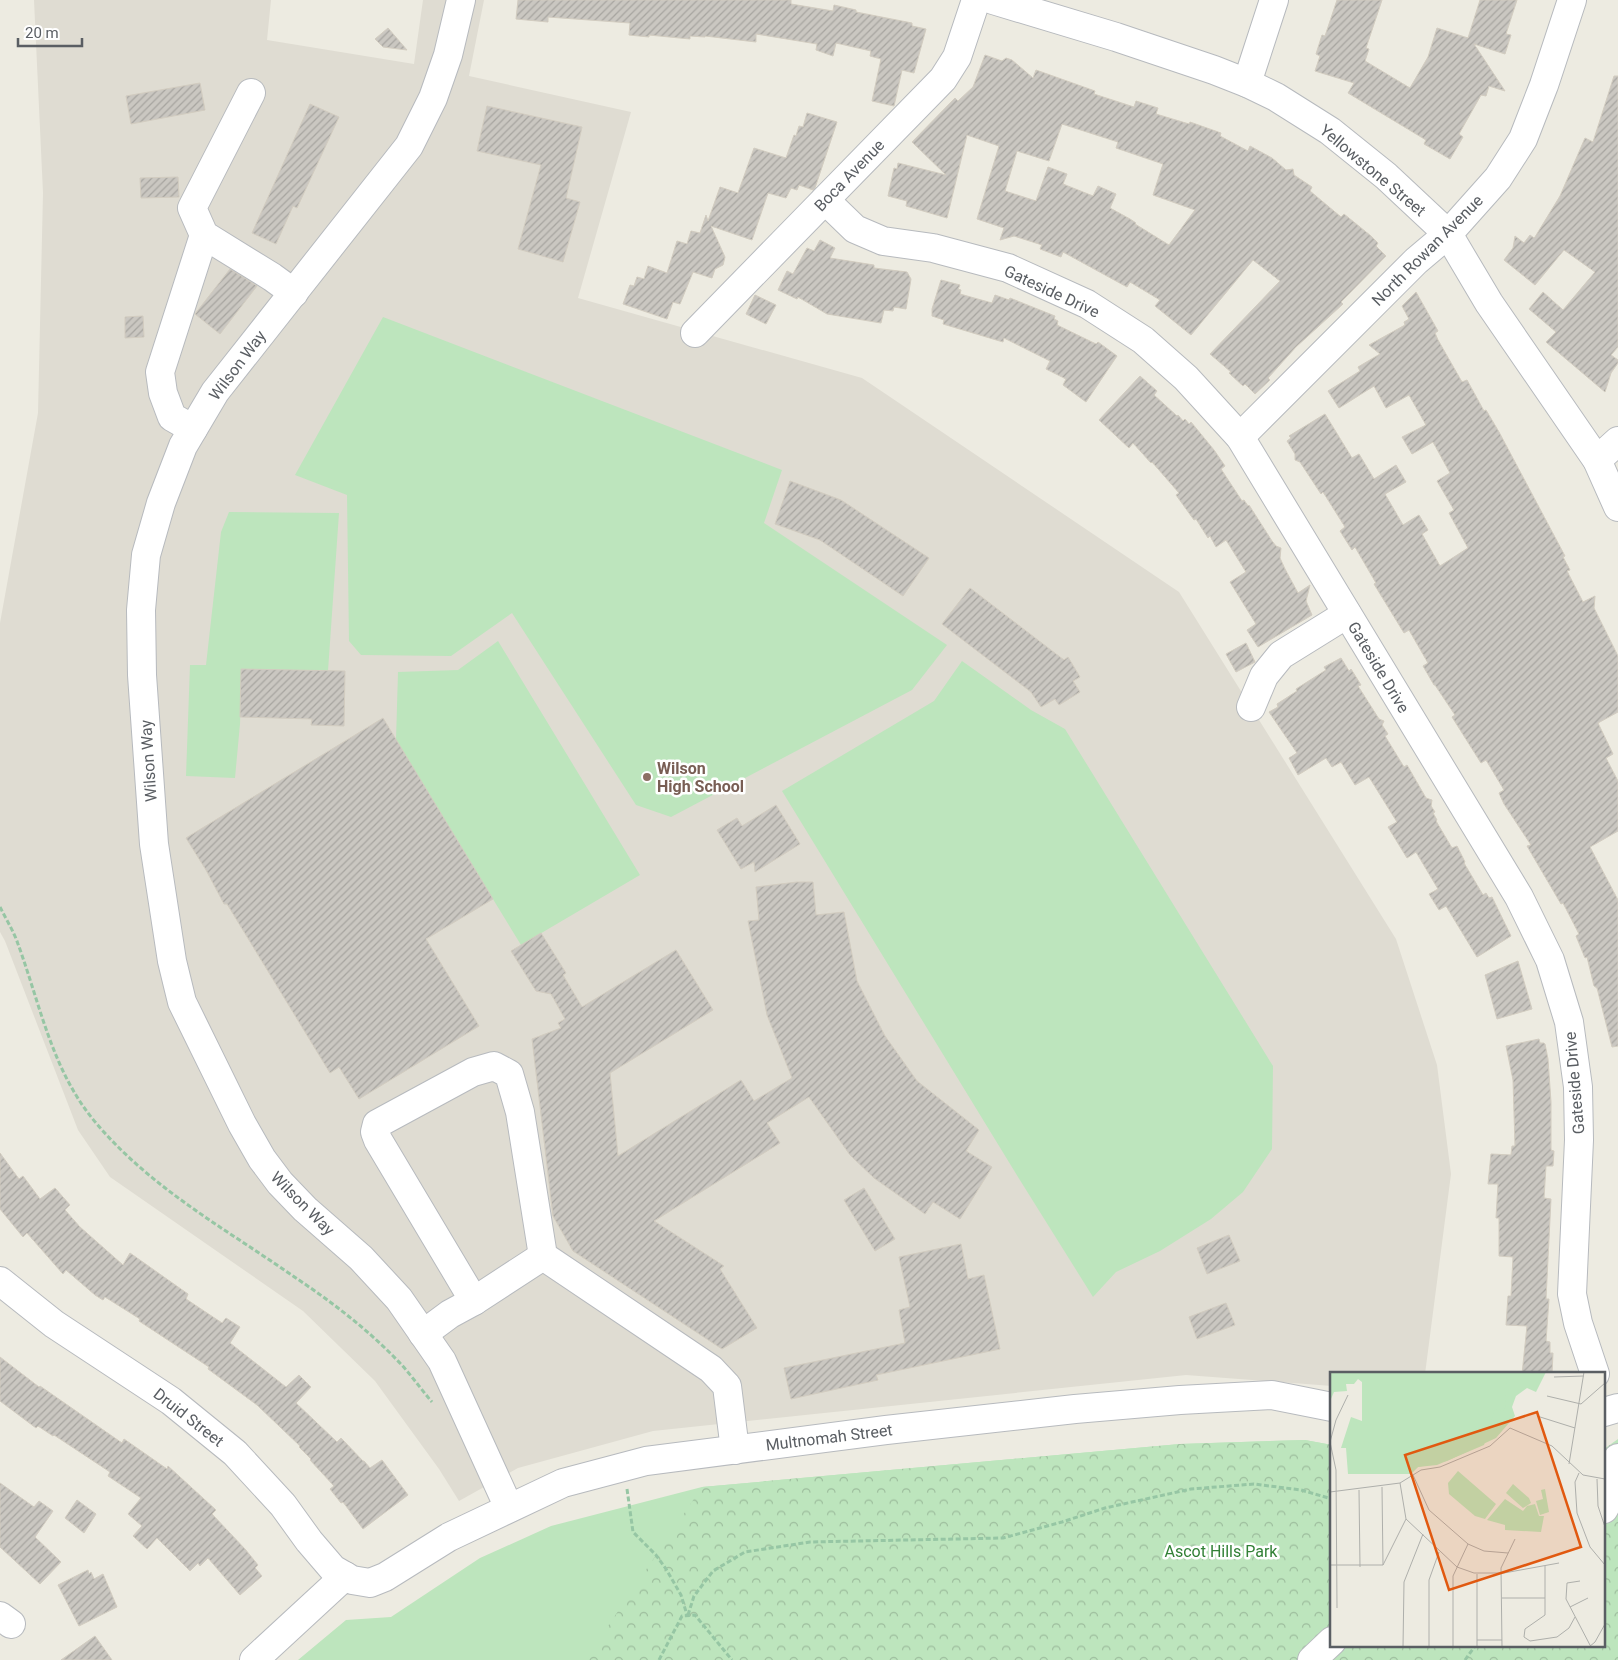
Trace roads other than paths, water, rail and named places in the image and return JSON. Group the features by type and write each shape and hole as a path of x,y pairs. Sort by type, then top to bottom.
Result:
{"street":[{"name":"Wilson Way","path":"461,0 448,55 433,98 409,146 215,392 183,446 161,503 146,555 141,610 142,675 154,844 172,961 182,1002 242,1124 262,1159 280,1183 305,1209 361,1258 399,1299 442,1361 509,1508"},
{"name":"Boca Avenue","path":"695,333 943,79 957,57 976,0"},
{"name":"Yellowstone Street","path":"994,0 1125,40 1247,83 1276,97 1330,131 1386,176 1448,234 1489,303 1597,460 1618,507"},
{"path":"1247,83 1274,0"},
{"name":"North Rowan Avenue","path":"1240,437 1416,261 1448,234 1498,178 1523,139 1544,86 1572,0"},
{"path":"251,93 192,208 204,235 272,277 294,293"},
{"name":"Gateside Drive","path":"825,200 855,229 883,240 933,248 1008,268 1086,304 1143,340 1186,378 1240,437 1519,897 1552,969 1569,1022 1578,1087 1579,1140 1572,1294 1578,1324 1594,1372"},
{"path":"193,429 172,417 163,393 160,372 204,235"},
{"path":"1597,460 1618,441"},
{"path":"1251,707 1264,676 1281,655 1346,614"},
{"path":"474,1301 375,1132 377,1124 473,1072 494,1066 509,1074 520,1112 543,1256 711,1369 727,1386 734,1450"},
{"path":"423,1334 450,1314 474,1301 543,1256"},
{"name":"Druid Street","path":"0,1281 54,1324 171,1401 236,1453 283,1505 309,1541 333,1569 348,1578"},
{"name":"Multnomah Street","path":"348,1578 370,1584 385,1577 449,1537 563,1482 646,1461 877,1431 1075,1409 1180,1400 1272,1396 1330,1406"},
{"path":"1606,1505 1613,1492 1618,1458"},
{"path":"254,1660 348,1578"},
{"path":"1312,1660 1330,1643"}],"place":[{"name":"Wilson High School","path":"647,777"}],"park label":[{"name":"Ascot Hills Park","path":"1221,1551"}]}
